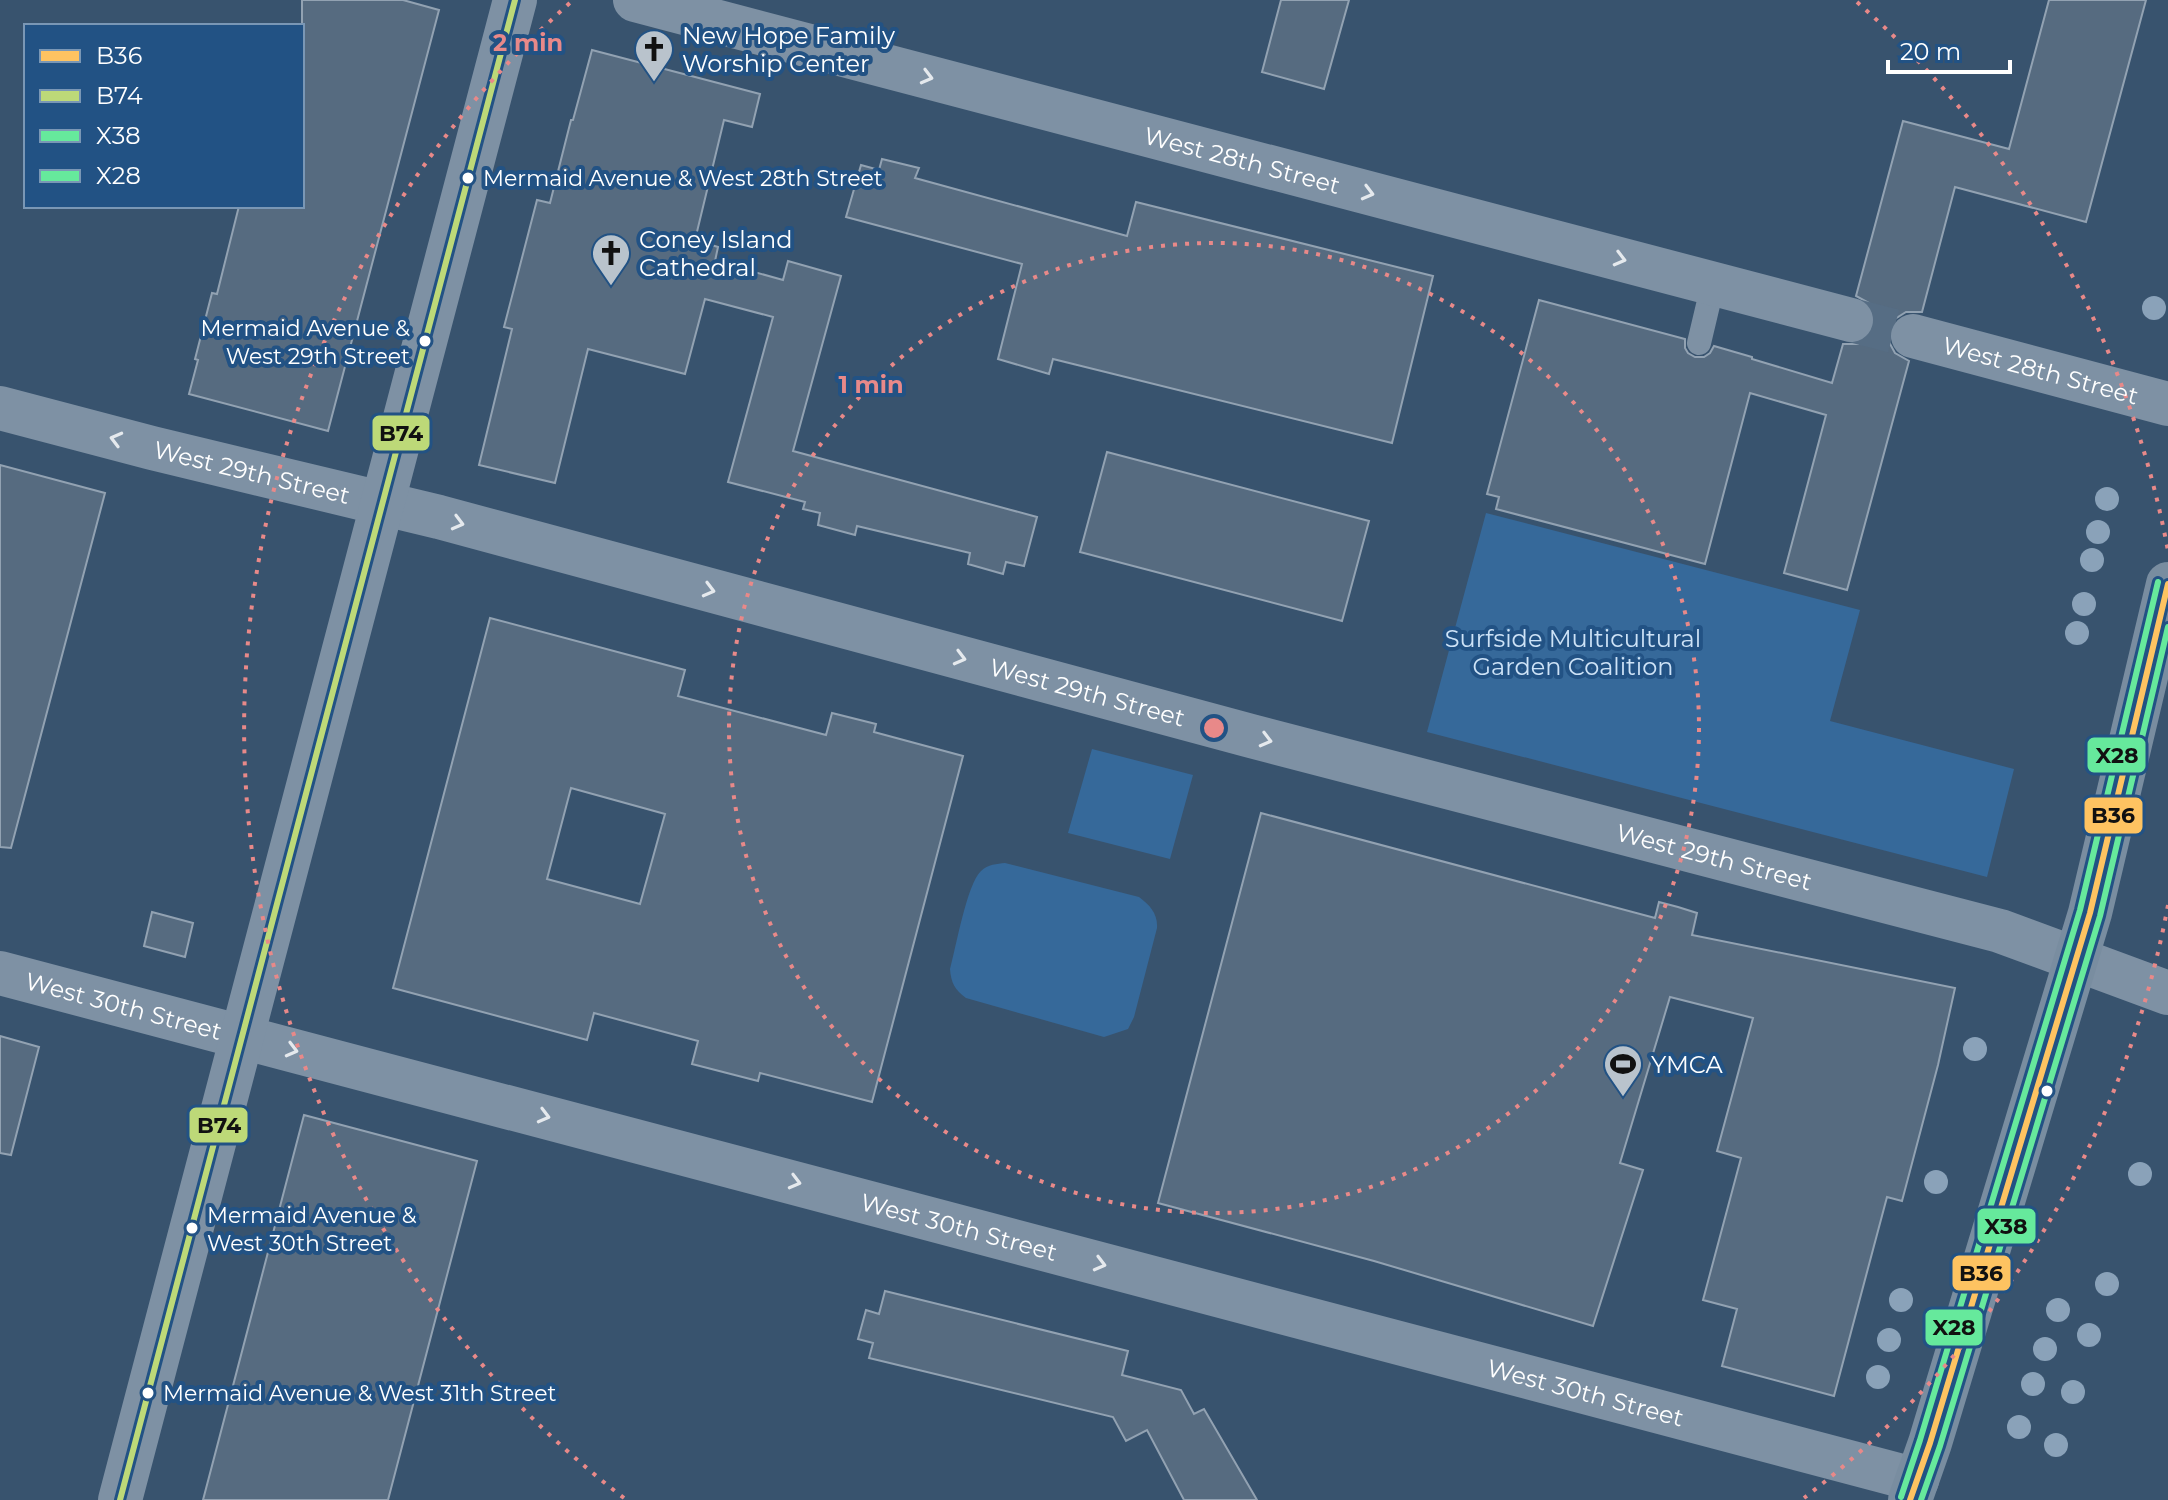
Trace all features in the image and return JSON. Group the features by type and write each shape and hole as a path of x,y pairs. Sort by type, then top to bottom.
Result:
{"main road":[{"path":"1914,1490 2090,913 2168,584"}],"street":[{"path":"120,1500 515,0"},
{"name":"West 28th Street","path":"635,0 1851,320"},
{"name":"West 28th Street","path":"1913,336 2168,404"},
{"name":"West 29th Street","path":"0,408 383,503 1236,732 2000,931 2168,993"},
{"name":"West 30th Street","path":"0,973 1914,1490"}],"lane":[{"path":"1699,343 1713,284"}],"green space":[{"name":"Surfside Multicultural Garden Coalition","path":"1486,513 1860,610 1830,721 2014,769 1987,877 1427,732"},
{"path":"1092,749 1193,775 1170,859 1068,833"},
{"path":"1005,863 1139,897 1147,903 1156,918 1157,928 1134,1017 1128,1029 1104,1037 966,998 956,989 950,969 971,889 984,869"}],"building":[{"path":"302,0 403,0 439,10 328,431 189,394 212,293 217,294 238,208 304,208"},
{"path":"1281,0 1349,0 1324,89 1262,72"},
{"path":"2049,0 2146,0 2086,222 1955,187 1922,312 1906,312 1895,319 1889,329 1889,342 1895,353 1909,361 1847,590 1784,573 1826,415 1750,393 1705,564 1496,509 1499,497 1487,494 1539,300 1685,339 1685,348 1695,357 1704,357 1714,346 1832,383 1843,344 1858,344 1869,337 1875,327 1875,314 1869,303 1856,296 1903,121 2009,149"},
{"path":"592,50 760,94 752,127 724,120 695,240 718,247 715,261 783,280 788,261 841,276 793,451 1037,517 1024,566 1006,562 1003,574 968,564 970,553 857,526 855,535 818,525 820,513 803,509 805,502 728,482 773,317 705,299 685,374 588,349 555,483 479,465 512,329 504,327 537,200 550,203"},
{"path":"882,159 919,168 915,178 1127,236 1136,202 1433,276 1392,443 1053,359 1049,374 998,359 1022,264 846,217 861,165 879,170"},
{"path":"1107,452 1369,521 1342,621 1080,552"},
{"path":"0,465 105,493 11,848 0,847"},
{"path":"490,618 685,670 678,696 826,735 832,713 876,724 874,732 963,756 872,1102 760,1073 758,1081 692,1064 698,1041 594,1013 587,1040 393,988","holes":["571,788 665,814 640,904 547,879"]},
{"path":"1261,813 1655,918 1659,902 1678,907 1697,913 1692,935 1955,988 1902,1201 1887,1197 1834,1396 1722,1366 1737,1309 1703,1300 1741,1158 1717,1151 1753,1018 1670,997 1620,1163 1643,1170 1593,1326 1374,1261 1158,1203"},
{"path":"152,912 193,923 185,957 144,946"},
{"path":"0,1036 39,1047 11,1155 0,1153"},
{"path":"304,1115 477,1161 388,1500 203,1500"},
{"path":"885,1291 1128,1351 1122,1375 1181,1390 1194,1414 1204,1409 1257,1500 1184,1500 1147,1430 1126,1441 1113,1417 869,1358 873,1343 858,1339 866,1310 879,1314"}],"tunnel":[{"path":"1851,320 1913,336"}],"transit line":[{"name":"B74","path":"120,1500 515,0"},
{"name":"X28","path":"1901,1497 2080,910 2158,582"},
{"name":"B36","path":"1910,1500 1930,1443 2090,913 2168,584"},
{"name":"X38","path":"1921,1500 2100,916 2168,627"}],"place":[{"name":"New Hope Family Worship Center","path":"654,83"},
{"name":"Mermaid Avenue & West 28th Street","path":"468,178"},
{"name":"Coney Island Cathedral","path":"611,287"},
{"name":"Mermaid Avenue & West 29th Street","path":"425,341"},
{"name":"YMCA","path":"1623,1098"},
{"name":"Mermaid Avenue & West 30th Street","path":"192,1228"},
{"name":"Mermaid Avenue & West 31th Street","path":"148,1393"}]}
